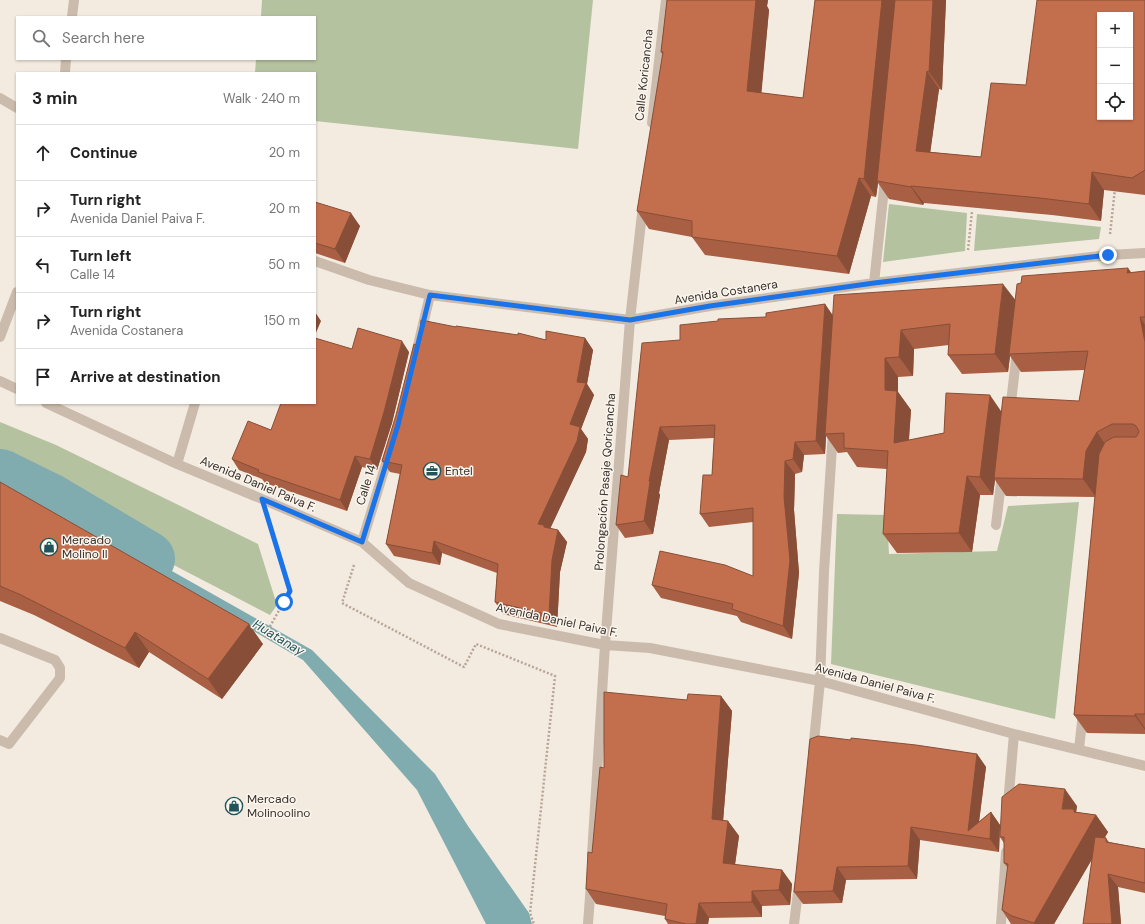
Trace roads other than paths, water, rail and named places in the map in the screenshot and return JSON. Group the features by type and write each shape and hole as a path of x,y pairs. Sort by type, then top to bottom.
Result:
{"street":[{"path":"72,16 74,0"},
{"name":"Calle Koricancha","path":"651,133 666,0"},
{"path":"65,72 66,60"},
{"path":"0,98 16,107"},
{"path":"874,283 886,173"},
{"path":"630,320 644,195"},
{"name":"Avenida Costanera","path":"316,261 369,280 430,295 630,320 710,306 842,292 874,283 1027,268 1108,255 1145,253"},
{"path":"0,337 16,295"},
{"path":"413,364 430,295"},
{"name":"Prolongación Pasaje Qoricancha","path":"588,924 606,645 630,320"},
{"path":"1009,422 1018,343"},
{"path":"0,381 16,389"},
{"name":"Avenida Daniel Paiva F.","path":"48,404 177,464 362,542 408,583 499,624 606,645 650,648 820,681 1014,734 1145,766"},
{"path":"177,464 195,404"},
{"path":"812,759 820,681 824,572 833,422"},
{"name":"Calle 14","path":"362,542 392,447"},
{"path":"996,525 1004,462"},
{"path":"0,638 55,660 60,668 60,678 9,744 0,740"},
{"path":"1079,749 1084,703"},
{"path":"1008,816 1014,734"},
{"path":"1002,924 1006,839"},
{"path":"794,924 799,877"}],"water":[{"path":"0,474 312,650 435,774 468,826 529,913 532,924 486,924 417,790 303,660 0,482"}],"waterway":[{"name":"Huatanay","path":"0,477 51,502 147,559"}],"place":[{"name":"Entel","path":"432,471"},
{"name":"Mercado Molino II","path":"49,547"},
{"name":"Mercado Molinoolino","path":"234,806"}]}
